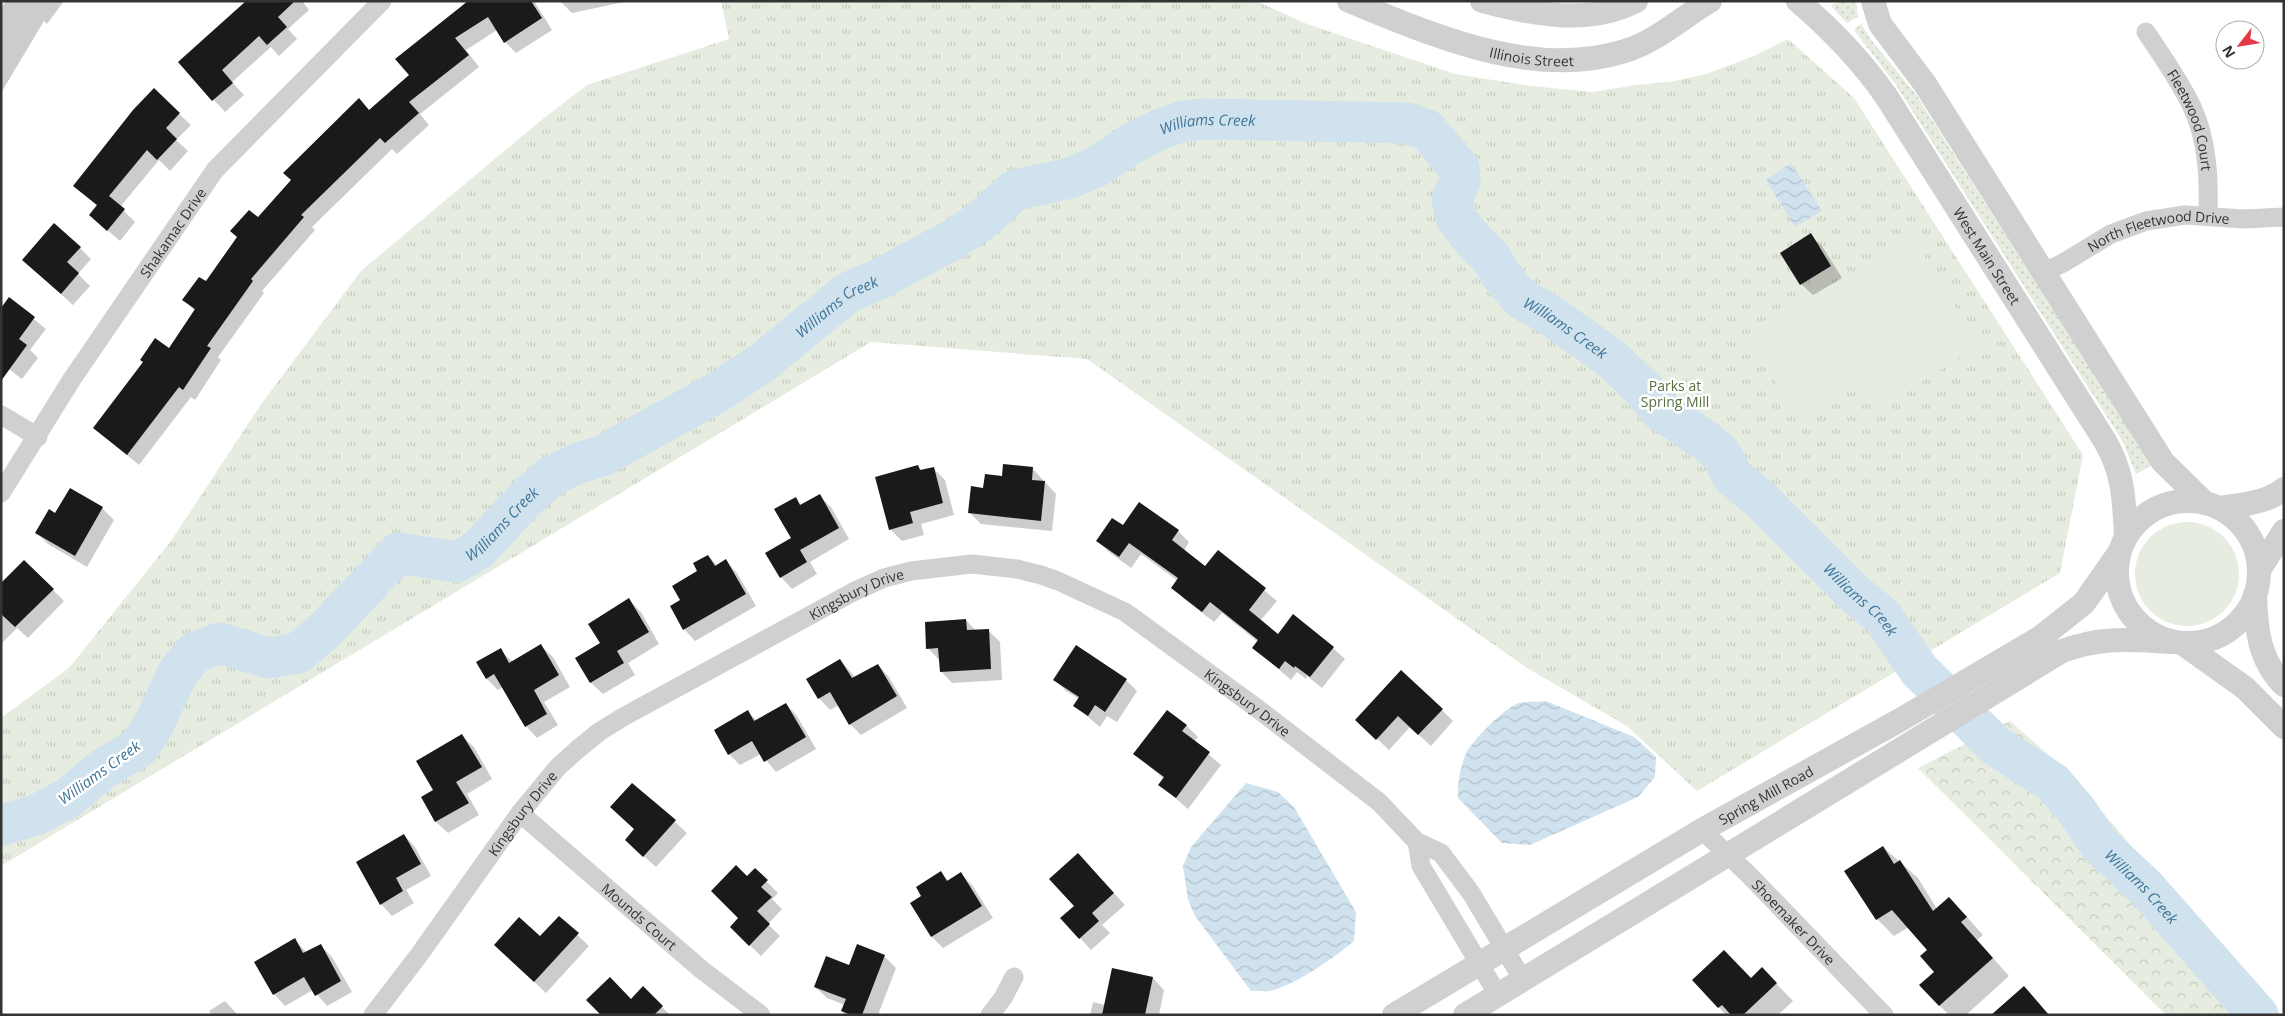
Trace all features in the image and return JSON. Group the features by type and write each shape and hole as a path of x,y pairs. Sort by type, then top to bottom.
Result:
{"street":[{"name":"Shakamac Drive","path":"1,493 38,437 72,379 215,170 382,1"},
{"name":"Illinois Street","path":"1348,1 1439,36 1500,53 1572,59 1597,58 1625,51 1668,30 1710,1"},
{"path":"1482,1 1504,7 1570,16 1595,16 1618,10 1636,1"},
{"name":"West Main Street","path":"1798,1 1833,31 1857,57 1886,96 2105,441 2118,468 2123,486 2122,545"},
{"path":"1873,1 1880,24 1917,71 2163,462 2212,506 2244,527 2252,540 2259,570 2255,595 2256,623 2262,650 2271,670 2284,685"},
{"name":"Fleetwood Court","path":"2146,32 2193,108 2205,145 2209,180 2208,216"},
{"name":"North Fleetwood Drive","path":"2043,273 2063,264 2110,234 2146,221 2185,215 2244,219 2284,218"},
{"path":"1,415 38,437"},
{"path":"2284,489 2270,498 2255,504 2212,506 2192,500 2166,504 2143,516 2122,545 2116,572 2119,592 2127,609 2139,624 2155,635 2177,642 2245,688 2284,726"},
{"path":"2259,570 2284,531"},
{"name":"Spring Mill Road","path":"1394,1015 1504,947 1702,830 1900,720 2041,637 2078,609 2095,591 2122,545"},
{"name":"Kingsbury Drive","path":"373,1015 520,814 558,768 599,732 623,717 853,592 912,571 972,564 1017,569 1041,575 1125,612 1258,709 1379,802 1417,842 1441,853 1472,893 1523,980"},
{"path":"2177,642 2205,641 2227,632 2244,616 2255,595"},
{"name":"Spring Mill Road","path":"1465,1015 2062,651 2086,642 2106,639 2177,642"},
{"name":"Mounds Court","path":"520,814 702,970 761,1015"},
{"name":"Shoemaker Drive","path":"1702,830 1728,854 1884,1015"},
{"path":"1417,842 1421,866 1498,995"},
{"path":"990,1015 1004,998 1014,977"}],"green space":[{"name":"Parks at Spring Mill","path":"721,1 1256,1 1307,24 1455,74 1531,86 1593,92 1670,82 1706,74 1752,57 1788,39 1854,98 2083,455 2060,573 1697,791 1627,726 1527,668 1087,359 871,342 1,866 1,718 69,668 171,541 262,403 361,271 539,122 587,85 729,39"},
{"path":"1839,1 1856,1 1858,17 1847,23 1831,5"},
{"path":"1861,24 1872,41 1915,93 2152,465 2136,474 2123,442 1896,85 1854,30"},
{"path":"1911,236 1979,345 1875,411 1858,383 1799,419 1748,337"},
{"path":"2187,522 2207,526 2216,530 2224,537 2231,545 2235,554 2239,574 2235,594 2231,603 2224,611 2216,618 2207,622 2187,626 2167,622 2158,618 2150,611 2143,603 2139,594 2135,574 2139,554 2143,545 2150,537 2158,530 2167,526"},
{"path":"2010,721 2068,772 2239,972 2281,1015 2166,1015 1918,768"}],"water":[{"path":"1791,163 1822,211 1795,227 1766,180"},
{"path":"1546,701 1634,737 1656,757 1655,777 1638,797 1530,845 1502,843 1458,798 1458,782 1463,761 1473,743 1506,711 1519,703"},
{"path":"1246,783 1278,792 1294,807 1356,912 1354,941 1325,963 1302,977 1270,991 1251,991 1195,916 1188,900 1183,866 1191,847"}],"building":[{"path":"246,1 295,1 278,17 287,27 267,45 259,36 222,70 233,83 212,101 178,62"},
{"path":"468,1 531,1 542,18 504,43 488,17 455,38 469,55 409,102 419,113 385,143 380,138 301,215 304,217 251,279 253,281 207,346 211,348 183,390 179,387 127,455 93,428 143,362 140,360 155,338 169,348 195,309 182,300 199,277 206,281 237,237 230,231 249,210 258,217 291,180 283,173 359,98 369,110 409,75 395,59"},
{"path":"154,88 180,113 166,128 177,139 157,160 147,150 109,196 125,209 107,231 89,215 97,205 73,186 133,110"},
{"path":"54,223 81,247 67,262 79,273 61,294 22,260"},
{"path":"1811,233 1831,266 1800,285 1780,253"},
{"path":"9,297 35,317 19,339 27,345 1,381 1,308"},
{"path":"1003,464 1033,467 1032,480 1045,481 1041,521 968,513 971,486 983,488 985,474 1002,476"},
{"path":"918,465 920,470 934,467 943,503 910,512 913,523 889,530 875,477"},
{"path":"70,488 103,507 75,556 35,533 49,509 55,513"},
{"path":"820,494 839,528 800,550 807,562 780,578 765,553 791,538 774,509 796,497 800,505"},
{"path":"1139,502 1179,530 1172,540 1205,566 1218,550 1266,588 1249,610 1278,634 1293,614 1334,647 1310,677 1285,661 1279,669 1252,648 1258,640 1210,602 1202,612 1171,588 1178,578 1129,543 1119,557 1096,541 1112,518 1123,525"},
{"path":"708,555 715,566 726,559 746,594 683,630 670,606 680,600 672,586 697,571 693,563"},
{"path":"24,560 54,589 15,627 1,614 1,583"},
{"path":"629,598 649,632 617,651 624,663 590,683 575,658 600,643 588,624"},
{"path":"966,619 967,630 989,629 991,669 940,672 938,648 926,649 925,622"},
{"path":"541,644 559,675 534,690 547,714 525,727 494,674 486,679 476,662 501,648 509,663"},
{"path":"1076,645 1127,679 1105,712 1095,705 1088,716 1073,706 1079,697 1053,680"},
{"path":"840,659 852,678 878,664 897,696 849,725 830,692 818,699 806,679"},
{"path":"1401,670 1443,709 1418,735 1398,716 1376,740 1355,720"},
{"path":"786,703 806,737 764,762 752,741 728,755 714,730 748,710 754,721"},
{"path":"1167,710 1187,725 1182,731 1210,752 1176,798 1158,785 1164,777 1133,754"},
{"path":"462,734 482,767 456,782 469,803 435,822 421,797 433,790 416,761"},
{"path":"632,783 676,820 643,857 625,840 634,829 610,807"},
{"path":"404,834 421,864 396,878 403,891 380,905 356,862"},
{"path":"1883,846 1894,864 1900,860 1933,911 1949,897 1967,917 1961,922 1993,958 1939,1006 1919,985 1934,972 1920,956 1927,950 1892,910 1876,920 1844,871"},
{"path":"1078,853 1114,893 1092,913 1099,921 1079,939 1060,918 1074,906 1049,879"},
{"path":"736,865 747,876 755,868 768,880 761,887 772,897 757,911 770,924 749,946 730,927 738,918 711,891"},
{"path":"941,871 947,881 961,872 982,906 931,937 910,903 921,896 916,887"},
{"path":"559,916 579,933 534,982 494,945 519,917 540,936"},
{"path":"295,938 303,953 321,944 341,981 315,996 304,977 273,995 254,962"},
{"path":"857,944 885,955 862,1015 851,1015 841,1011 846,999 814,987 826,956 849,965"},
{"path":"1724,950 1751,978 1762,967 1777,983 1743,1015 1731,1015 1722,1005 1718,1008 1692,980"},
{"path":"1112,968 1153,977 1145,1015 1102,1015"},
{"path":"610,977 631,999 643,986 663,1006 654,1015 601,1015 586,1000"},
{"path":"2024,986 2049,1015 1991,1015"}],"waterway":[{"name":"Williams Creek","path":"1,825 36,815 68,798 103,769 139,747 154,724 177,674 194,653 220,643 268,658 298,653 323,632 398,553 457,562 479,549 524,500 550,477 578,463 602,456 716,393 762,363 847,293 879,279 954,239 981,221 1015,190 1071,178 1098,166 1131,144 1158,130 1183,121 1204,119 1406,123 1427,130 1459,168 1460,181 1452,199 1456,218 1473,240 1491,258 1502,276 1521,299 1547,313 1612,359 1644,390 1659,409 1721,454 1733,477 1760,499 1854,593 1882,616 1919,670 1996,746 2053,783 2077,811 2099,844 2146,888 2258,1015"}]}
